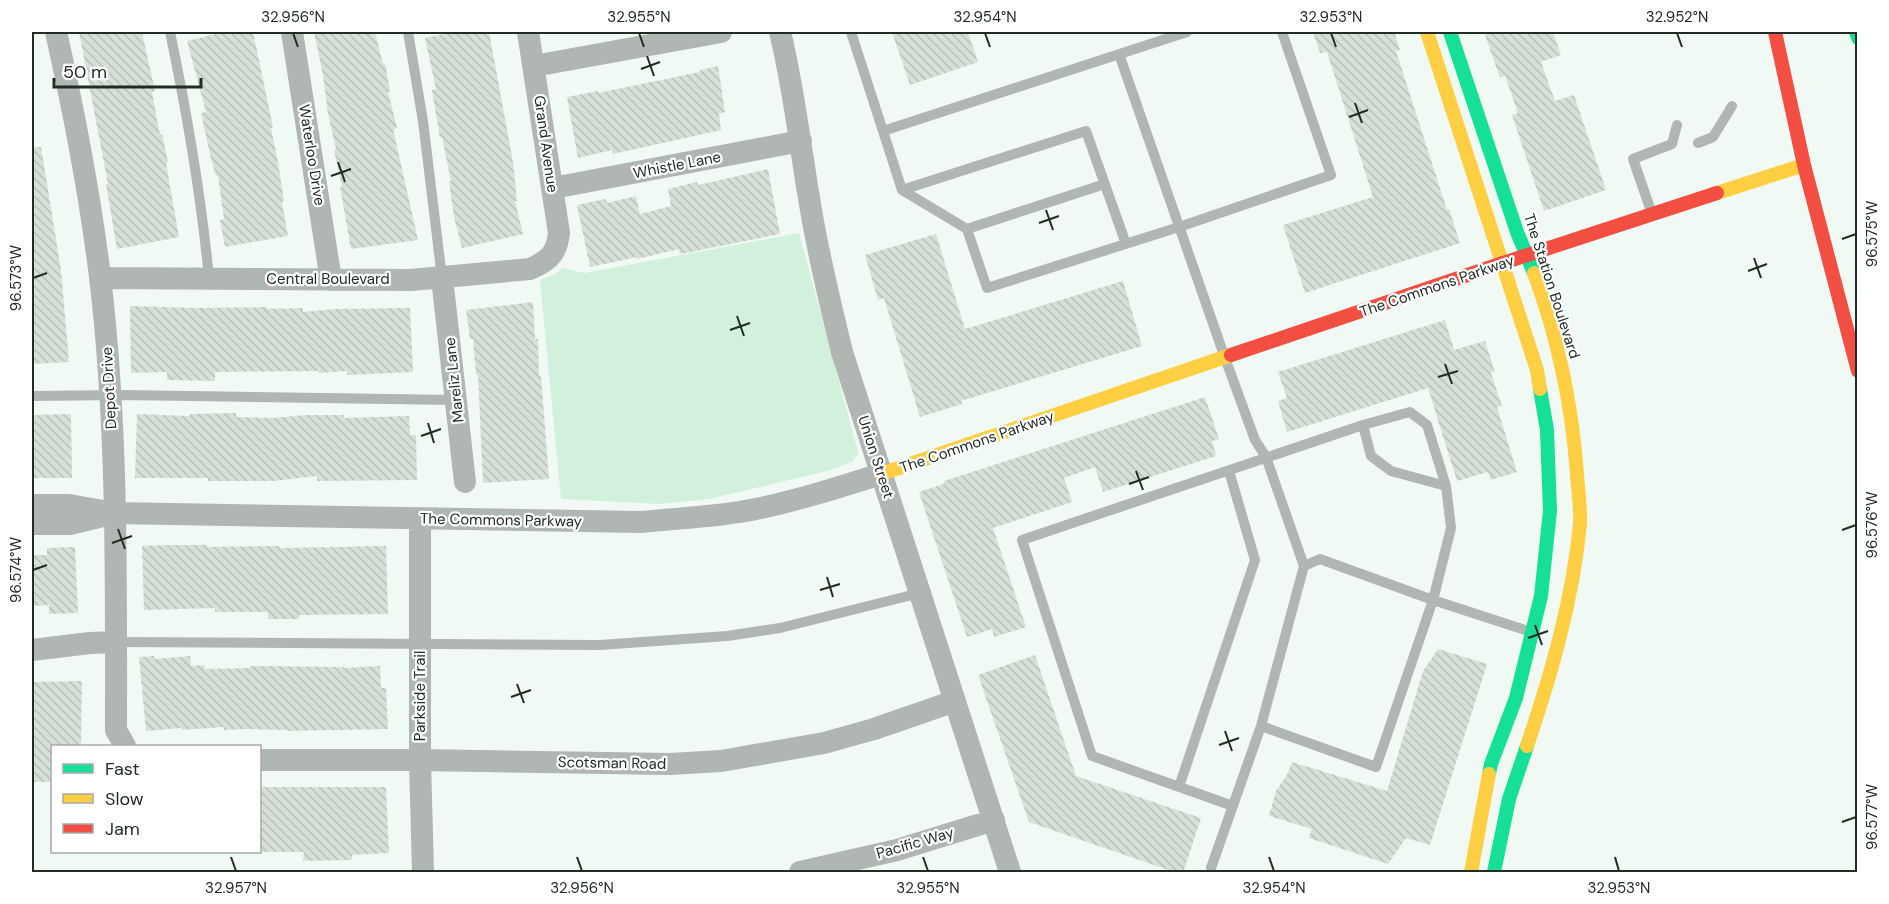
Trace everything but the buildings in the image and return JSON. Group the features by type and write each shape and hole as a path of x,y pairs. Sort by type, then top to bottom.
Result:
{"main road":[{"name":"The Station Boulevard","path":"1428,32 1537,370 1547,430 1550,511 1540,596 1545,635 1539,711 1509,799 1494,873"},
{"name":"The Station Boulevard","path":"1450,32 1525,256 1535,276 1559,349 1574,433 1580,522 1566,610 1545,635 1516,698 1491,764 1471,873"},
{"path":"1775,32 1804,165 1857,371"},
{"path":"1856,32 1857,38"},
{"name":"The Commons Parkway","path":"881,474 1503,263 1804,165"}],"street":[{"name":"Depot Drive","path":"56,32 78,138 100,278 115,513 116,730 124,745"},
{"name":"Waterloo Drive","path":"292,32 330,280"},
{"name":"Grand Avenue","path":"528,32 560,233 558,246 552,256"},
{"path":"534,66 643,39 721,32"},
{"name":"Union Street","path":"780,32 791,77 809,202 842,352 1011,873"},
{"name":"Whistle Lane","path":"553,188 801,141"},
{"name":"Central Boulevard","path":"100,278 330,280 442,278 530,269 543,264 552,256"},
{"name":"Mareliz Lane","path":"442,278 465,482"},
{"name":"The Commons Parkway","path":"32,505 69,505 115,513 641,522 755,509 809,496 881,474"},
{"name":"The Commons Parkway","path":"32,524 70,524 115,513"},
{"name":"Parkside Trail","path":"420,519 420,760 423,873"},
{"path":"32,650 116,642"},
{"name":"Scotsman Road","path":"261,760 670,764 721,761 824,743 874,729 955,701"},
{"name":"Pacific Way","path":"800,873 897,850 994,820"}],"lane":[{"path":"170,32 202,209 209,278"},
{"path":"408,32 423,121 442,278"},
{"path":"850,32 902,190 967,229 987,288 1179,227 1331,175 1282,32"},
{"path":"883,130 1187,32"},
{"path":"1119,54 1225,358 1255,440 1266,457 1304,566 1261,726 1210,868"},
{"path":"1698,143 1713,137 1732,106"},
{"path":"1652,214 1633,159 1672,144 1677,125"},
{"path":"902,190 1086,131 1126,244"},
{"path":"967,229 1105,184"},
{"path":"32,396 456,400"},
{"path":"1233,806 1092,756 1022,540 1266,457 1410,412 1427,425 1446,486 1451,528 1433,600 1376,767 1261,726"},
{"path":"1363,426 1371,456 1391,471 1446,486"},
{"path":"1179,787 1255,560 1229,471"},
{"path":"1304,566 1320,559 1433,600 1545,635"},
{"path":"116,642 600,645 727,636 780,628 920,593"}],"green space":[{"path":"799,233 857,448 858,454 853,461 831,470 709,499 660,504 561,499 540,280 556,274 562,268 585,273"}],"traffic: fast":[{"path":"1450,32 1517,232 1534,273"},
{"path":"1856,32 1858,38"},
{"path":"1489,774 1516,698 1541,596 1550,511 1547,430 1540,389"},
{"path":"1494,872 1509,799 1527,746"}],"traffic: slow":[{"path":"1427,32 1537,370 1540,389"},
{"path":"1717,193 1804,165"},
{"path":"1527,746 1566,608 1577,552 1580,518 1575,448 1568,397 1557,347 1534,273"},
{"path":"881,474 1231,355"},
{"path":"1471,872 1489,774"}],"traffic: jam":[{"path":"1775,32 1804,165 1858,371"},
{"path":"1231,355 1717,193"}]}
